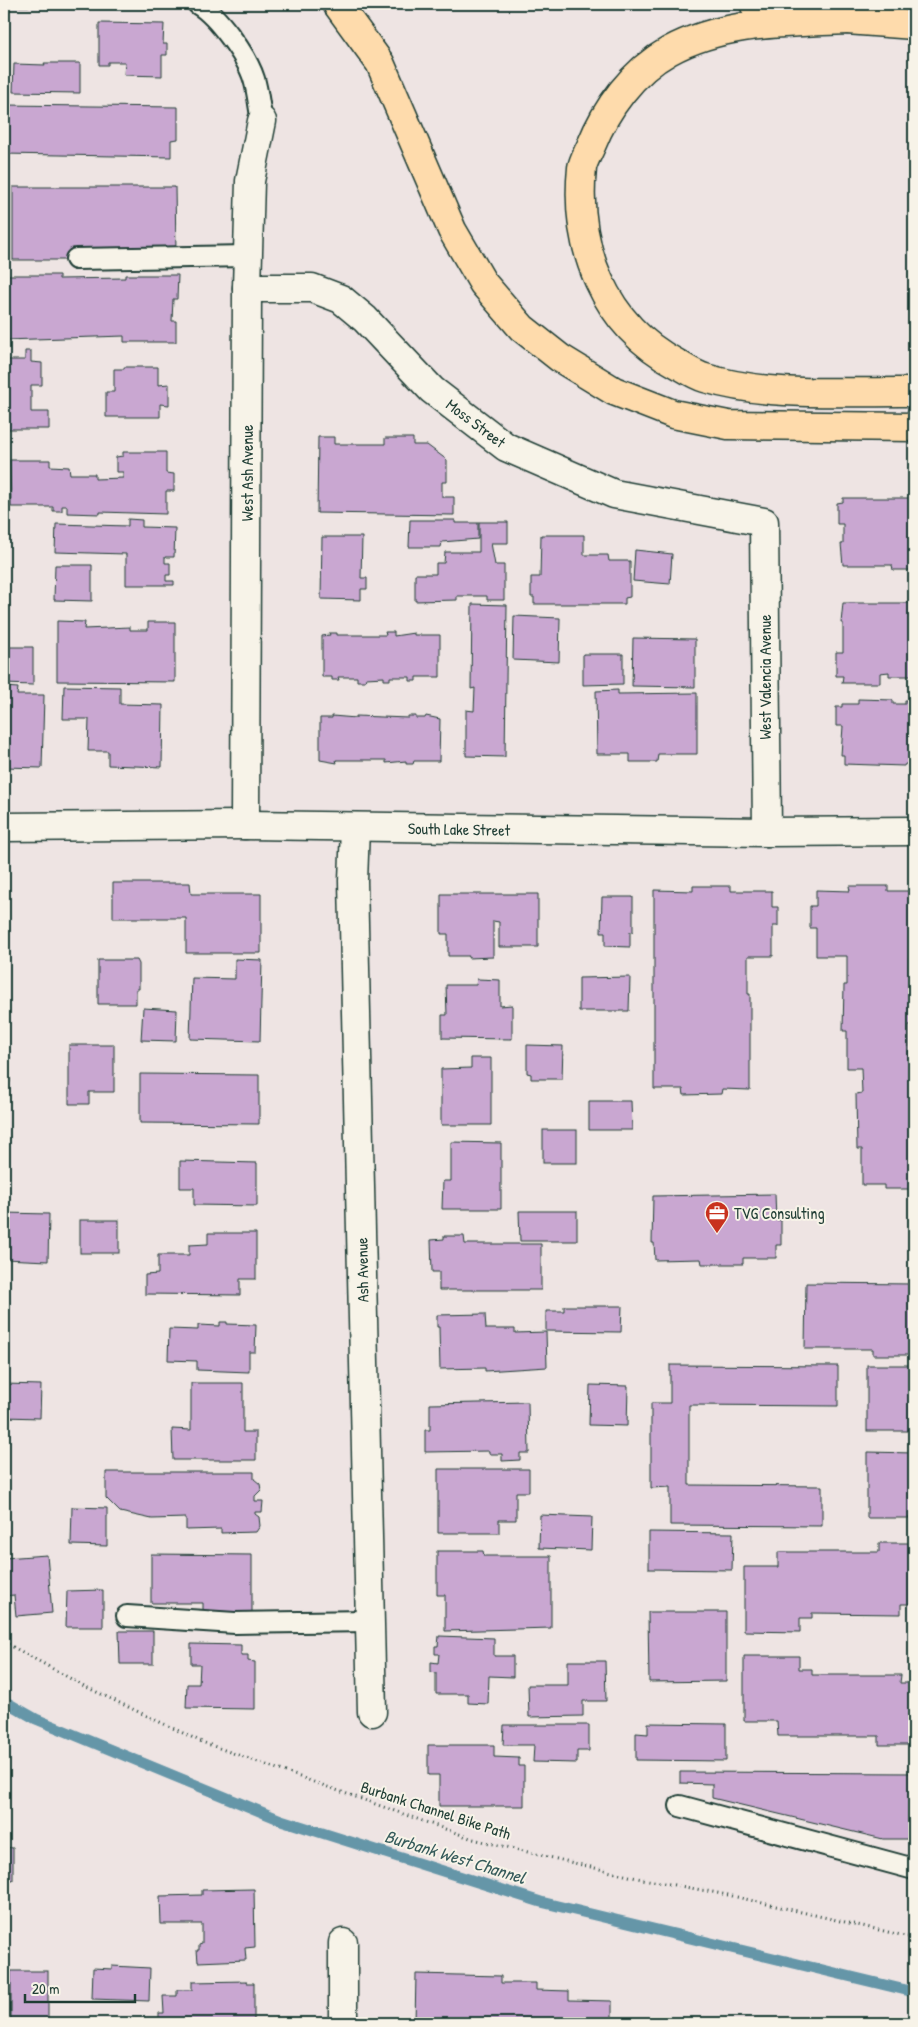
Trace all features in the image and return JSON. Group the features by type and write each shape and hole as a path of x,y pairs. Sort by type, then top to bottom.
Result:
{"highway":[{"path":"337,4 380,63 452,230 483,283 522,328 560,358 614,391 673,414 728,425 914,427"},
{"path":"754,4 847,20 914,25"},
{"path":"847,20 748,25 705,34 668,52 632,80 600,122 582,166 581,218 591,264 613,308 655,352 704,378 764,391 914,392"}],"street":[{"name":"West Ash Avenue","path":"245,825 248,256 250,181 262,121"},
{"name":"Moss Street","path":"248,288 312,288 341,299 365,319 432,390 506,447 614,494 764,522"},
{"name":"West Valencia Avenue","path":"764,522 767,832"},
{"name":"South Lake Street","path":"4,827 245,825 356,828 767,832 914,831"},
{"name":"Ash Avenue","path":"356,828 353,891 372,1712"},
{"path":"342,2023 343,1943"}],"lane":[{"path":"198,4 210,11 228,34 253,77 262,121"},
{"path":"76,258 248,256"},
{"path":"127,1616 235,1623 370,1621"},
{"path":"680,1806 914,1869"}],"path":[{"name":"Burbank Channel Bike Path","path":"4,1642 84,1686 202,1742 473,1839 637,1878 728,1895 914,1938"}],"building":[{"path":"4,4 108,4 108,6 4,6"},
{"path":"99,23 164,24 163,44 167,44 167,55 162,55 162,76 124,75 125,62 108,62 108,65 99,65"},
{"path":"44,63 80,63 80,93 13,92 14,64 45,65"},
{"path":"4,105 178,107 178,139 171,140 171,157 4,154"},
{"path":"13,187 175,187 176,252 71,260 13,260"},
{"path":"6,275 59,275 59,279 125,278 125,275 178,275 177,299 173,299 172,321 176,321 176,342 124,342 124,336 5,340 5,317 8,318"},
{"path":"25,351 31,351 31,362 42,363 42,385 31,385 31,412 49,412 49,429 5,429 4,360 25,360"},
{"path":"124,367 158,367 158,385 169,384 169,405 160,404 160,417 106,417 106,392 114,392 114,369 124,369"},
{"path":"318,437 334,437 334,444 385,444 385,438 413,438 413,445 427,445 447,460 447,482 442,482 442,497 454,497 454,515 317,513"},
{"path":"123,452 166,452 166,473 174,474 174,491 166,491 166,514 67,513 67,506 62,506 62,511 53,511 53,507 11,507 10,460 50,460 50,466 69,467 70,474 95,474 95,479 123,478 123,472 116,472 116,457 123,456"},
{"path":"843,498 914,498 914,570 893,570 892,565 843,565 841,544 843,544 843,524 837,524 837,503 843,502"},
{"path":"128,519 142,520 142,527 175,528 174,557 165,557 165,563 170,563 170,575 166,575 166,581 174,581 174,585 126,585 126,554 55,552 56,524 128,526"},
{"path":"410,520 455,520 455,523 478,523 478,539 442,542 441,547 409,547"},
{"path":"479,522 508,522 508,543 491,543 495,565 504,565 504,600 487,600 487,596 457,596 457,600 415,601 415,574 436,574 436,563 444,563 445,552 479,552"},
{"path":"541,535 584,535 584,555 608,555 609,561 630,561 630,597 625,598 625,604 534,604 534,597 531,597 531,577 540,577"},
{"path":"322,537 362,537 361,578 367,578 367,589 361,589 361,600 321,599"},
{"path":"635,550 672,554 670,584 633,581"},
{"path":"55,565 92,565 92,601 54,600"},
{"path":"843,603 914,603 914,676 889,676 889,672 880,673 880,683 842,683 843,676 836,676 836,652 843,652 843,623 841,623"},
{"path":"472,604 507,605 505,757 466,756 466,710 474,711 475,688 471,689"},
{"path":"514,616 560,618 559,662 513,660"},
{"path":"57,621 85,622 84,629 130,627 130,630 148,630 148,622 175,622 175,682 57,681"},
{"path":"385,632 394,632 394,636 414,633 414,635 440,635 440,677 416,677 416,681 410,681 410,677 390,677 390,680 384,680 384,677 366,678 365,681 357,681 357,677 338,677 339,680 332,680 332,677 322,677 322,636 330,635 329,633 337,633 337,635 386,635"},
{"path":"633,638 695,639 695,687 632,686"},
{"path":"4,647 33,647 33,685 4,684"},
{"path":"583,654 623,654 623,684 583,685"},
{"path":"64,686 120,687 120,704 163,705 162,767 108,765 108,751 88,751 89,719 63,719"},
{"path":"4,687 18,688 17,695 44,695 42,768 4,767"},
{"path":"618,690 618,694 697,693 697,754 658,754 657,762 630,762 630,754 597,754 596,691"},
{"path":"858,699 893,700 893,704 905,704 905,700 914,700 914,764 905,764 904,766 844,764 844,755 841,755 843,726 836,726 836,707 842,707 842,704 858,704"},
{"path":"332,716 408,718 408,716 416,716 416,718 425,718 426,716 440,719 439,761 414,761 413,764 406,764 406,761 386,763 386,760 336,760 337,763 320,760 320,718 332,718"},
{"path":"113,883 190,883 191,894 261,894 261,953 186,953 186,918 113,918"},
{"path":"693,886 731,886 731,891 772,891 772,907 778,907 778,926 773,926 773,956 748,956 750,1090 722,1089 721,1094 684,1095 683,1089 654,1089 654,890 693,891"},
{"path":"849,886 888,886 888,891 914,891 914,957 909,957 909,988 914,988 914,1024 909,1025 909,1067 914,1067 914,1189 884,1189 884,1185 862,1185 862,1149 857,1149 856,1094 862,1093 861,1068 847,1068 847,1031 843,1031 844,985 847,985 847,956 816,956 816,928 810,928 810,906 816,906 816,890 850,891"},
{"path":"441,894 538,894 538,947 499,947 499,922 493,921 493,957 468,958 469,956 448,956 448,934 441,934"},
{"path":"602,897 633,897 633,932 630,932 630,947 605,946 605,932 601,932"},
{"path":"235,959 262,960 260,1041 190,1039 192,978 235,979"},
{"path":"98,960 137,960 139,964 139,989 136,989 136,1004 98,1004"},
{"path":"630,977 629,1011 579,1011 579,978"},
{"path":"477,979 500,980 500,1006 512,1005 512,1039 442,1038 442,1015 447,1015 446,985 476,985"},
{"path":"143,1008 177,1010 176,1041 141,1040"},
{"path":"69,1045 114,1045 114,1092 89,1092 89,1104 69,1104"},
{"path":"527,1045 563,1046 562,1079 531,1079 531,1074 527,1073"},
{"path":"4,1057 10,1057 10,1082 4,1082"},
{"path":"471,1058 491,1058 491,1125 441,1125 441,1069 471,1068"},
{"path":"140,1074 259,1075 259,1124 140,1123"},
{"path":"589,1101 631,1101 632,1130 589,1130"},
{"path":"543,1130 577,1130 577,1163 543,1163"},
{"path":"451,1142 501,1143 501,1209 442,1209 443,1181 451,1181"},
{"path":"180,1161 257,1163 257,1206 194,1205 194,1188 180,1188"},
{"name":"TVG Consulting","path":"775,1194 776,1220 781,1220 781,1245 776,1245 776,1258 743,1258 743,1264 702,1264 701,1259 655,1260 654,1243 652,1243 653,1196"},
{"path":"519,1211 577,1211 577,1241 520,1241"},
{"path":"4,1213 49,1214 48,1261 4,1259"},
{"path":"80,1220 119,1220 119,1253 80,1253"},
{"path":"208,1233 256,1233 256,1279 240,1279 240,1295 145,1294 145,1275 158,1274 158,1255 189,1255 189,1245 208,1244"},
{"path":"444,1236 464,1236 465,1244 541,1244 541,1290 439,1290 439,1272 432,1272 431,1240 444,1239"},
{"path":"806,1283 914,1284 914,1355 873,1355 873,1349 805,1349"},
{"path":"564,1306 622,1306 621,1332 546,1331 546,1311 564,1311"},
{"path":"485,1314 486,1329 515,1329 515,1333 546,1332 547,1367 485,1371 485,1368 440,1369 437,1315"},
{"path":"220,1322 256,1325 255,1352 249,1352 249,1372 197,1370 197,1361 168,1360 169,1329 198,1330 198,1325 220,1326"},
{"path":"670,1365 838,1366 838,1406 689,1405 689,1485 822,1486 822,1526 670,1525 670,1487 651,1488 651,1403 670,1403"},
{"path":"867,1365 914,1365 914,1431 867,1431"},
{"path":"191,1383 243,1383 243,1432 256,1432 256,1460 173,1460 172,1429 191,1430"},
{"path":"4,1384 41,1385 40,1418 4,1417"},
{"path":"590,1385 628,1386 627,1426 589,1425"},
{"path":"528,1402 529,1453 520,1453 520,1460 502,1461 502,1454 489,1454 489,1451 425,1452 425,1430 430,1430 430,1404"},
{"path":"867,1452 914,1453 914,1518 867,1518"},
{"path":"438,1469 529,1469 529,1492 516,1492 516,1520 499,1520 499,1533 438,1533"},
{"path":"106,1472 254,1472 254,1479 260,1484 261,1490 255,1496 255,1501 263,1501 262,1512 255,1512 259,1517 260,1526 256,1532 221,1533 221,1529 186,1530 186,1518 152,1519 120,1512 106,1498"},
{"path":"72,1507 107,1508 107,1546 71,1545"},
{"path":"540,1515 592,1517 591,1550 539,1548"},
{"path":"649,1532 733,1533 732,1570 649,1569"},
{"path":"879,1543 914,1543 914,1604 901,1604 901,1614 812,1613 812,1618 800,1618 800,1632 744,1631 744,1567 778,1567 778,1552 879,1552"},
{"path":"437,1551 483,1551 484,1556 551,1556 551,1628 445,1631 445,1595 437,1595"},
{"path":"151,1554 252,1555 252,1612 203,1611 203,1603 151,1603"},
{"path":"47,1555 52,1613 16,1616 14,1595 4,1596 4,1558"},
{"path":"103,1590 103,1627 66,1627 67,1591"},
{"path":"648,1612 726,1612 726,1681 649,1682"},
{"path":"119,1631 153,1631 153,1664 120,1664"},
{"path":"439,1636 494,1638 494,1656 513,1656 513,1677 489,1676 488,1704 468,1703 468,1694 436,1694 436,1673 431,1672 431,1662 438,1663 439,1654 435,1654 435,1646 438,1646"},
{"path":"191,1644 241,1645 241,1655 248,1655 248,1661 255,1662 255,1709 186,1708 187,1684 199,1684 200,1664 191,1664"},
{"path":"744,1656 799,1656 799,1669 812,1669 812,1675 901,1675 900,1683 914,1683 914,1745 879,1745 879,1736 778,1736 777,1721 744,1721"},
{"path":"568,1661 605,1661 606,1701 583,1701 583,1716 529,1717 528,1685 568,1685"},
{"path":"648,1723 726,1724 726,1761 636,1760 636,1733 648,1734"},
{"path":"504,1725 589,1725 589,1751 577,1751 577,1763 533,1762 534,1745 503,1745"},
{"path":"428,1745 494,1745 494,1757 519,1758 519,1766 524,1766 524,1806 439,1806 439,1775 428,1775"},
{"path":"680,1772 914,1773 914,1839 883,1839 712,1798 712,1784 680,1783"},
{"path":"4,1847 13,1848 13,1880 4,1879"},
{"path":"254,1889 255,1947 245,1948 246,1960 198,1962 197,1950 199,1950 199,1945 202,1944 202,1924 161,1924 160,1896 202,1895 202,1890"},
{"path":"112,1966 150,1968 149,2001 92,1999 93,1968 112,1969"},
{"path":"11,1971 48,1971 48,2023 11,2023"},
{"path":"416,1974 501,1976 501,1983 536,1983 536,1990 569,1991 569,2000 612,2001 612,2023 415,2023"},
{"path":"247,1981 247,1983 254,1983 254,2023 159,2023 159,2013 164,2013 163,1996 177,1996 177,1990 192,1990 192,1982"}],"waterway":[{"name":"Burbank West Channel","path":"4,1701 36,1719 281,1820 541,1902 914,1992"}],"place":[{"name":"TVG Consulting","path":"717,1234"}]}
